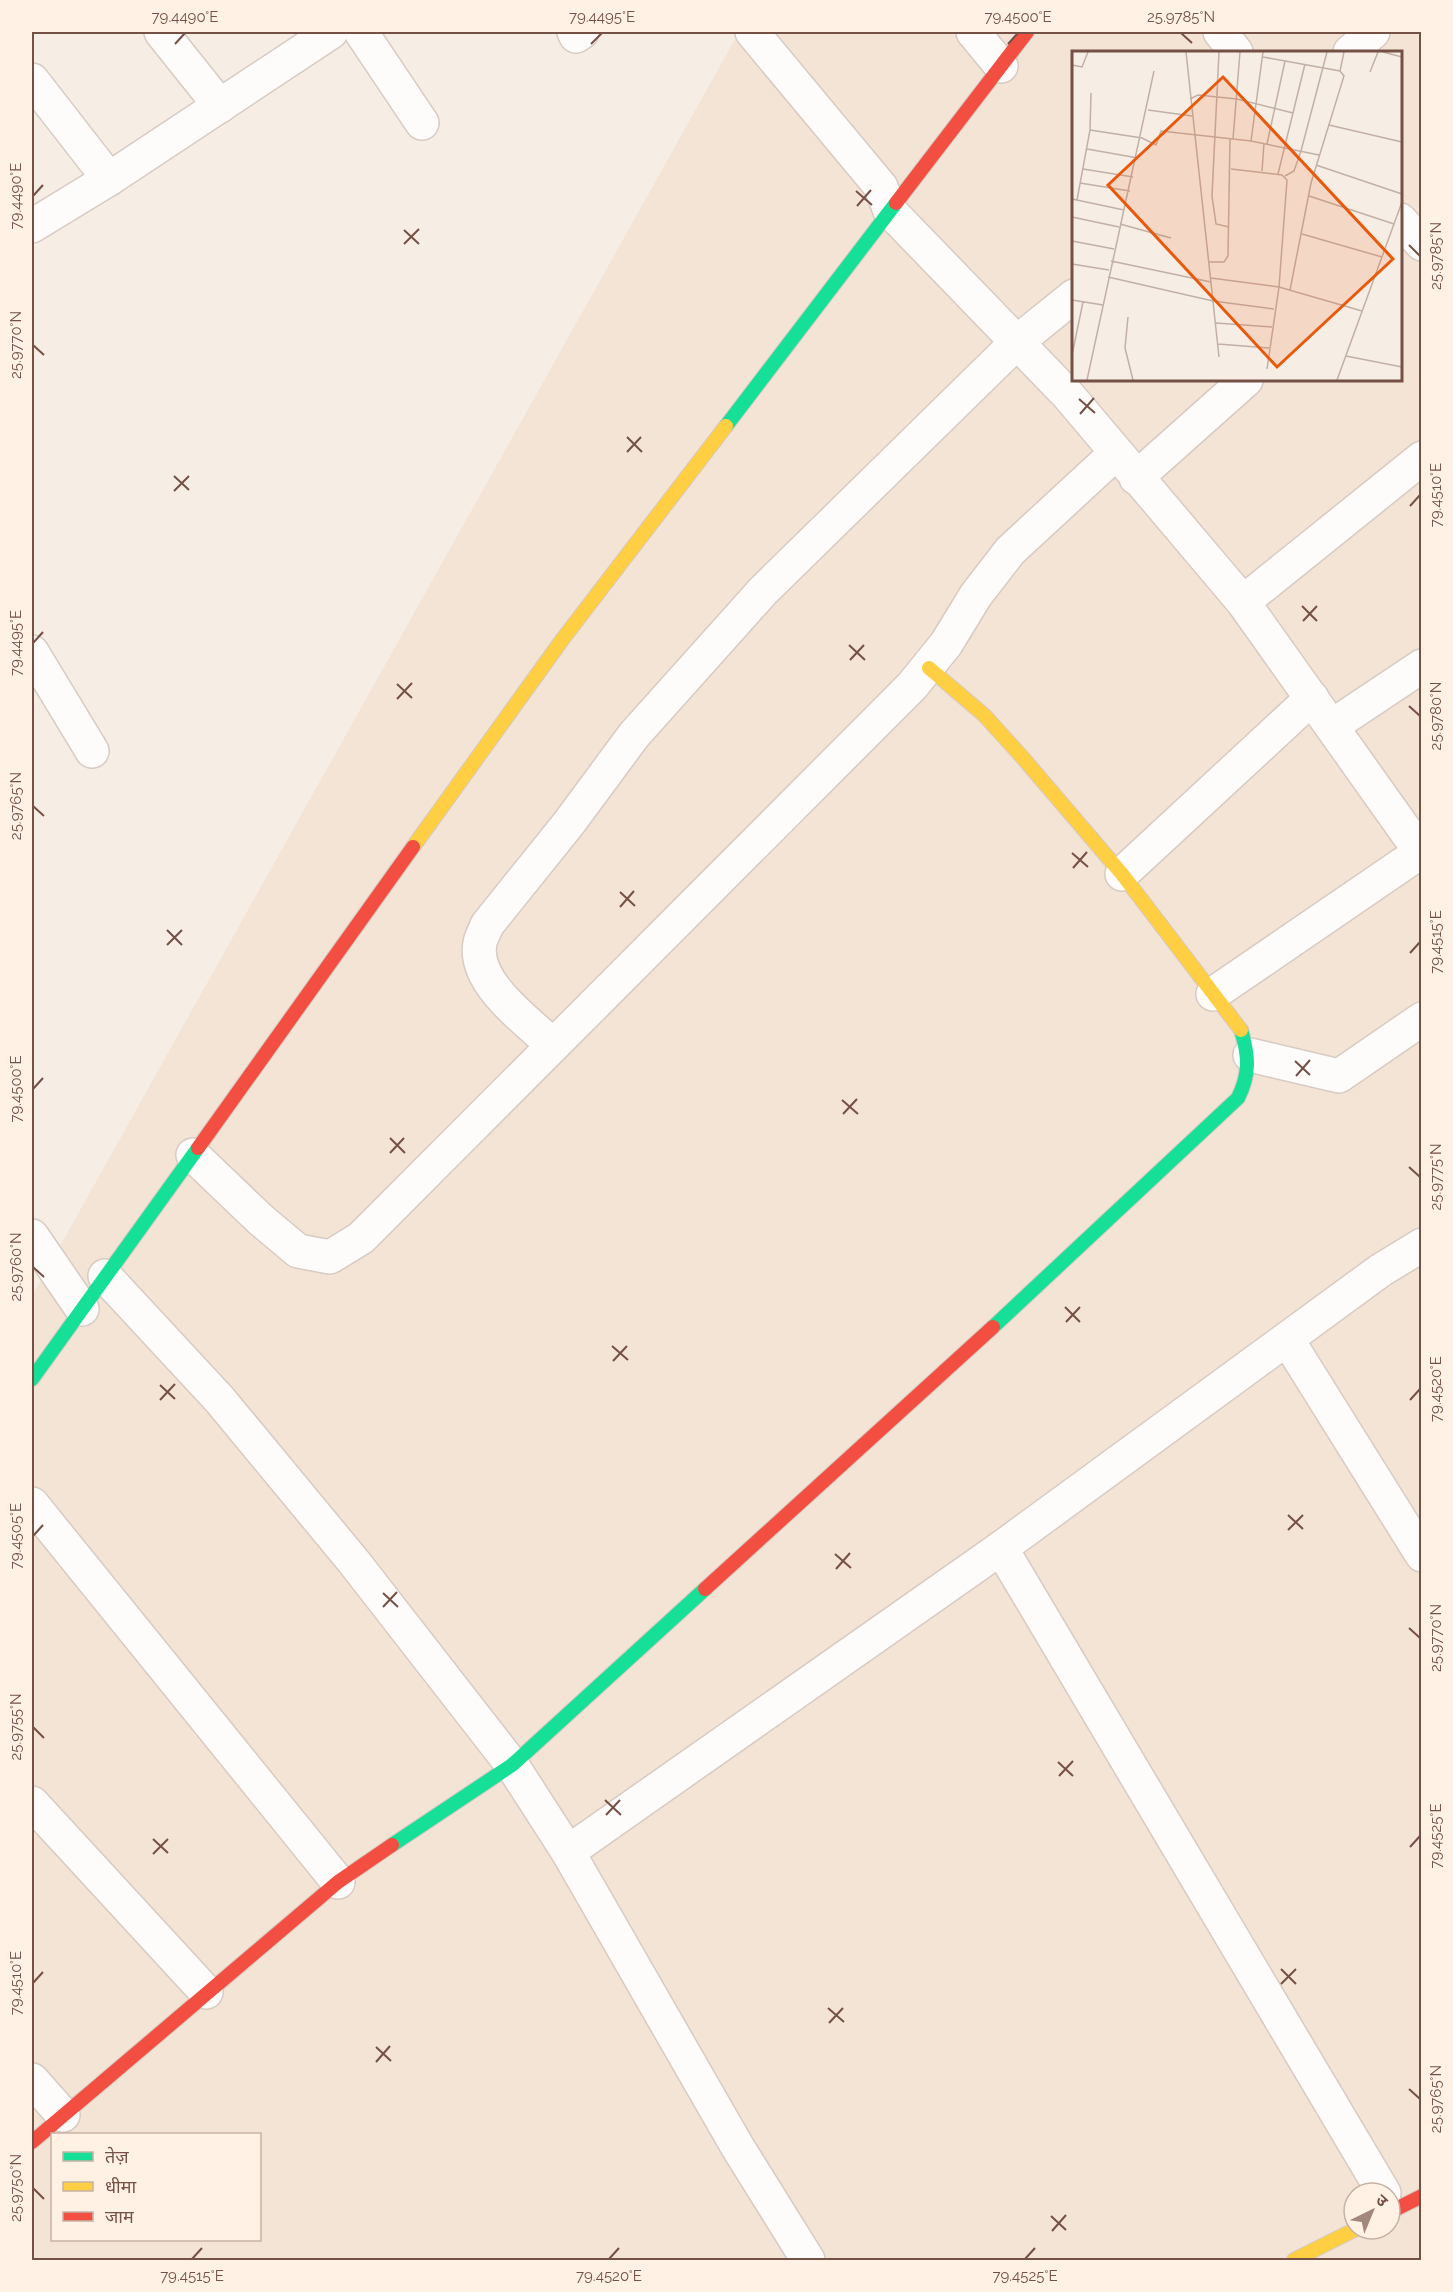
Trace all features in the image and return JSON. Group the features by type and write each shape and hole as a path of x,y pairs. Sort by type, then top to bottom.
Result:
{"street":[{"path":"161,32 219,106"},
{"path":"32,226 108,179 331,32"},
{"path":"361,32 422,123"},
{"path":"574,32 576,36 582,32"},
{"path":"752,32 881,187 890,211 1068,395 1243,602 1421,852 1214,994"},
{"path":"973,32 1001,66"},
{"path":"32,1379 562,640 1027,32"},
{"path":"1220,32 1235,51"},
{"path":"1351,51 1373,32"},
{"path":"32,80 108,179"},
{"path":"553,1046 508,1005 484,974 480,945 487,926 569,823 634,735 763,591 1017,342 1072,298"},
{"path":"1136,478 1245,381"},
{"path":"193,1155 261,1220 298,1251 330,1257 361,1238 929,668 976,596 1010,551 1116,453"},
{"path":"1243,602 1422,458"},
{"path":"32,652 92,751"},
{"path":"1332,726 1422,666"},
{"path":"32,2142 338,1882 512,1765 1238,1098 1249,1078 1250,1055 1240,1028 1122,874 984,715 929,668"},
{"path":"1122,874 1312,698"},
{"path":"1250,1055 1339,1076 1422,1019"},
{"path":"32,1236 82,1308"},
{"path":"568,1852 1001,1548 1381,1270 1422,1245"},
{"path":"105,1276 228,1409 354,1562 512,1765 568,1852 737,2146 808,2260"},
{"path":"1287,1339 1422,1555"},
{"path":"32,1503 338,1882"},
{"path":"1001,1548 1383,2181"},
{"path":"32,1803 207,1992"},
{"path":"32,2080 63,2115"},
{"path":"1294,2260 1342,2236"}],"shaded area":[{"path":"739,32 1421,32 1421,2260 32,2260 32,1296"}],"traffic: fast":[{"path":"726,426 896,203"},
{"path":"993,1327 1238,1098 1245,1081 1247,1065 1246,1048 1241,1030"},
{"path":"32,1379 198,1148"},
{"path":"392,1845 512,1765 705,1589"}],"traffic: slow":[{"path":"413,847 562,640 726,426"},
{"path":"929,668 984,715 1023,758 1122,874 1241,1030"},
{"path":"1294,2260 1342,2236"}],"traffic: jam":[{"path":"896,203 1027,32"},
{"path":"198,1148 413,847"},
{"path":"705,1589 993,1327"},
{"path":"32,2142 338,1882 392,1845"},
{"path":"1402,2206 1422,2196"}]}
